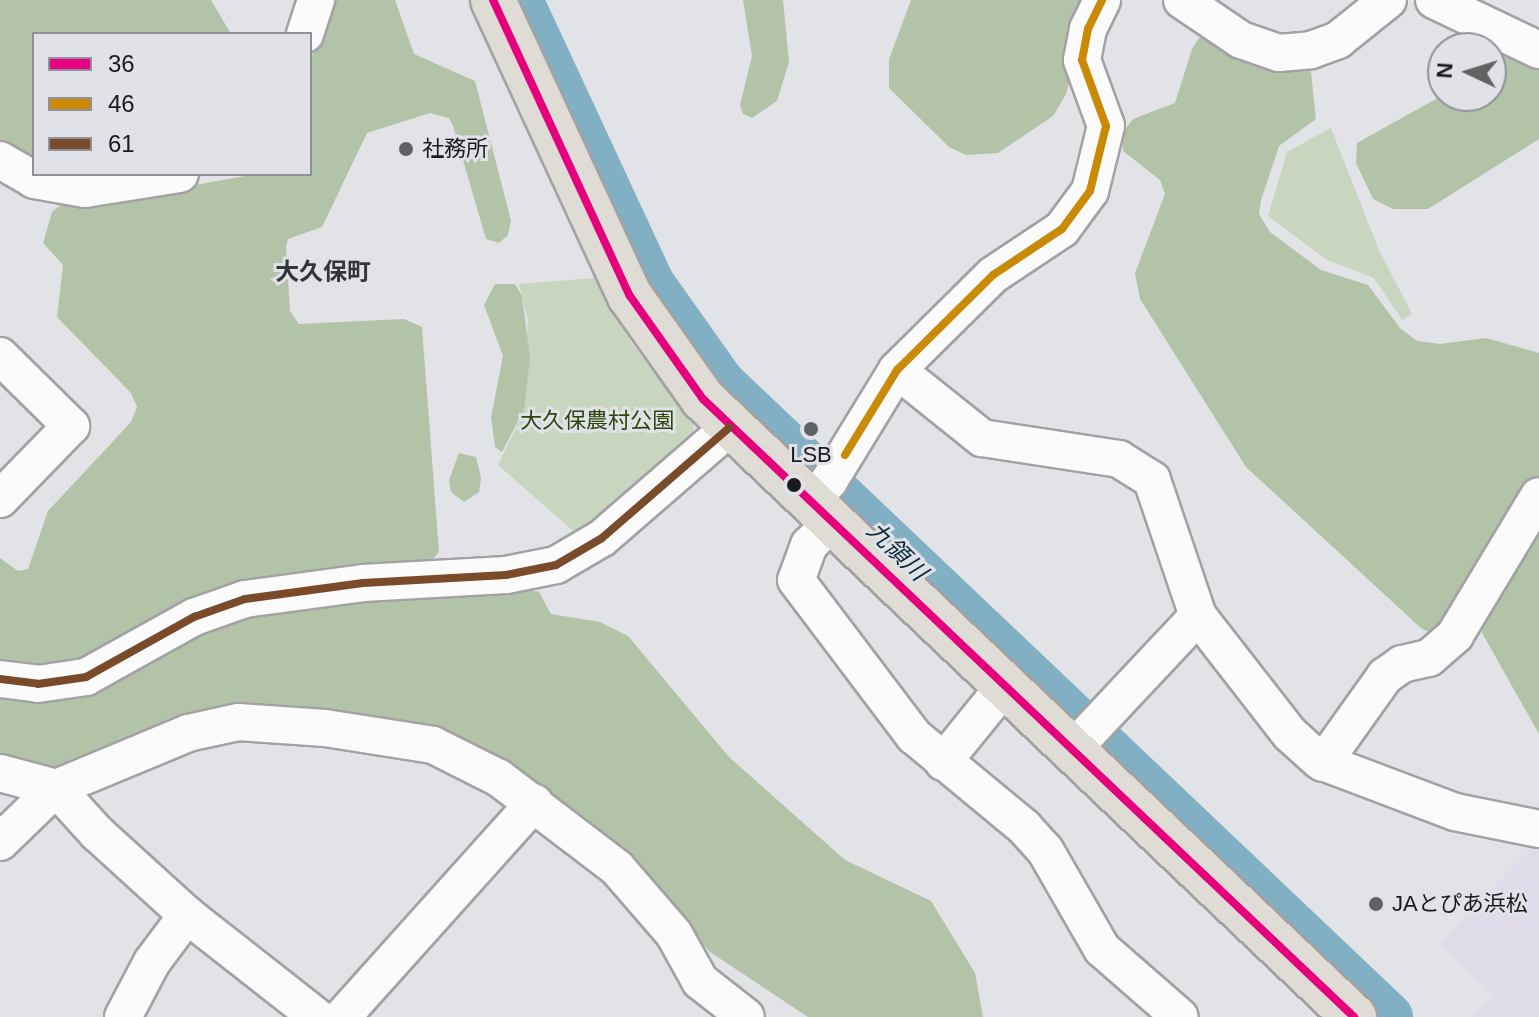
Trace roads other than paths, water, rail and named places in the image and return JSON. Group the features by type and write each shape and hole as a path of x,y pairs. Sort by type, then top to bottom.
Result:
{"main road":[{"path":"493,0 630,296 676,366 730,427 822,499 1004,687 1083,739 1354,1017"}],"street":[{"path":"306,32 316,0"},
{"path":"1102,0 1086,36 1082,60 1106,126 1090,191 1062,229 993,275 897,370 822,499 796,580 914,736 1024,827 1045,850 1102,949 1180,1017"},
{"path":"1182,0 1241,40 1279,53 1300,53 1338,40 1388,0"},
{"path":"1434,0 1539,50"},
{"path":"2,166 59,187 85,189 167,176"},
{"path":"0,356 71,426 0,499"},
{"path":"897,370 982,438 1119,459 1137,467 1161,498 1198,616 1290,734 1323,763 1455,812 1539,829"},
{"path":"0,679 38,684 86,677 194,617 245,599 363,583 506,575 556,565 602,538 730,427"},
{"path":"1323,763 1385,676 1402,664 1429,658 1455,635 1539,496"},
{"path":"1083,739 1198,616"},
{"path":"943,762 1004,687"},
{"path":"0,842 56,788 188,733 238,722 325,728 433,745 499,778 646,895 700,981 746,1017"},
{"path":"0,773 56,788 97,833 187,915 317,1017"},
{"path":"342,1017 534,803"},
{"path":"123,1017 152,962 187,915"}],"waterway":[{"name":"九領川","path":"519,0 651,284 721,383 1389,1017"}],"place":[{"name":"社務所","path":"406,149"},
{"name":"LSB","path":"811,429"},
{"name":"JAとぴあ浜松","path":"1376,904"}],"district":[{"name":"大久保町","path":"323,272"}],"park label":[{"name":"大久保農村公園","path":"597,421"}]}
